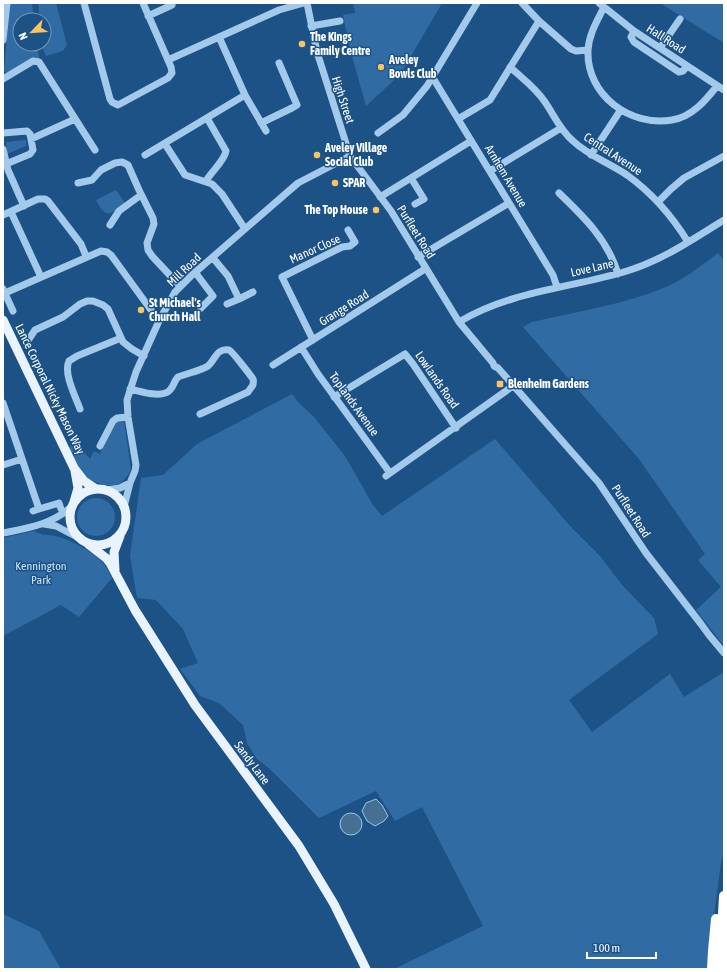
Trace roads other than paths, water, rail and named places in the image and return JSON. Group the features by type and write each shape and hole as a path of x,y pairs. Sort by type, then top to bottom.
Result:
{"highway":[{"path":"712,969 712,951 716,918 724,897"},
{"path":"720,969 724,897"}],"main road":[{"name":"Lance Corporal Nicky Mason Way","path":"3,320 74,468 84,481 96,489"},
{"name":"Lance Corporal Nicky Mason Way","path":"69,506 78,488 74,468"},
{"path":"96,489 107,490 116,495 124,507 126,515 126,523 120,536 112,542 100,546 88,544 77,537 70,522 69,506 83,493 96,489"},
{"name":"Sandy Lane","path":"116,574 114,552 120,536"},
{"name":"Sandy Lane","path":"88,544 106,558 135,610 195,705 299,846 334,904 366,969"}],"street":[{"path":"3,40 7,3"},
{"path":"84,3 110,99 115,104 121,104 170,76 172,70 143,3"},
{"path":"168,60 219,37 278,7 304,3"},
{"name":"High Street","path":"307,3 319,60 350,156"},
{"path":"378,133 403,115 416,101 433,78 477,3"},
{"path":"522,3 571,49 576,51 588,50"},
{"path":"148,16 172,5"},
{"path":"602,5 592,30 588,50 590,66 597,86 612,104 620,110 640,119 673,120 691,113 721,88"},
{"name":"Hall Road","path":"602,5 634,31 721,88"},
{"path":"660,48 680,19"},
{"path":"458,119 490,100 539,20"},
{"path":"311,26 340,21"},
{"path":"634,31 631,37 634,42 679,72 683,71 687,66"},
{"path":"219,37 245,95 266,131"},
{"path":"3,79 33,62 39,62 95,150"},
{"path":"261,123 297,105 296,99 279,63"},
{"name":"Central Avenue","path":"510,67 540,94 561,128 572,140 591,155 626,175 640,185 658,202 676,223 688,242"},
{"name":"Arnhem Avenue","path":"433,78 553,275 557,287"},
{"path":"145,155 245,95"},
{"path":"591,155 620,110"},
{"path":"206,182 211,173 224,157 226,151 207,118"},
{"path":"31,139 75,119"},
{"path":"490,171 561,128"},
{"path":"3,133 27,131 30,134 31,139 32,152 6,164"},
{"path":"380,197 472,141"},
{"path":"165,144 185,175 212,184 217,189 245,229"},
{"path":"3,149 6,164 24,206"},
{"name":"Purfleet Road","path":"350,156 380,197 459,322"},
{"name":"Mill Road","path":"124,507 136,465 128,417 127,400 136,372 175,292 195,272 213,258 298,182 350,156"},
{"path":"658,202 671,188 684,178 724,156"},
{"path":"78,183 92,180 101,170 115,163 122,162 130,168 141,195 153,218 154,224 147,243 148,250 180,286"},
{"path":"411,178 424,199 416,204"},
{"path":"559,193 597,231 610,253 618,274"},
{"path":"110,225 119,211 141,195"},
{"path":"3,215 38,199 44,199 48,201 81,244 86,256"},
{"path":"418,257 509,203"},
{"path":"11,212 41,277"},
{"name":"Love Lane","path":"459,322 477,311 490,306 557,287 618,274 653,262 724,220"},
{"name":"Manor Close","path":"313,340 282,277 342,247 350,246 355,242 348,230"},
{"path":"13,311 4,291 101,251 107,252 111,256 160,322"},
{"path":"213,258 228,276 239,299"},
{"name":"Grange Road","path":"273,365 425,269"},
{"path":"195,272 213,296 201,308"},
{"path":"227,304 252,292"},
{"path":"29,339 35,330 63,317 80,304 87,301 98,302 103,304 108,309 121,338 127,346 144,356"},
{"path":"456,428 513,386 494,366 459,322"},
{"path":"80,409 67,370 69,361 77,356 121,338"},
{"name":"Toplands Avenue","path":"301,347 388,475 456,428"},
{"path":"130,389 156,394 165,393 170,390 178,377 208,366 219,352 222,350 229,350 235,355 250,375 253,385 248,392 200,414"},
{"name":"Lowlands Road","path":"334,397 405,354 456,428"},
{"name":"Purfleet Road","path":"513,386 599,483 646,553 703,628 724,652"},
{"path":"3,403 22,459 36,510 59,503 69,506 60,517 44,524 3,533"},
{"path":"100,446 113,421 116,418 128,417"},
{"path":"3,465 22,459"},
{"path":"107,490 120,488 130,483"},
{"path":"44,524 56,526 77,537"}],"place":[{"name":"The Kings Family Centre","path":"302,44"},
{"name":"Aveley Bowls Club","path":"381,67"},
{"name":"Aveley Village Social Club","path":"317,155"},
{"name":"SPAR","path":"335,183"},
{"name":"The Top House","path":"376,210"},
{"name":"St Michael's Church Hall","path":"141,310"},
{"name":"Blenheim Gardens","path":"500,384"}],"park label":[{"name":"Kennington Park","path":"41,573"}]}
